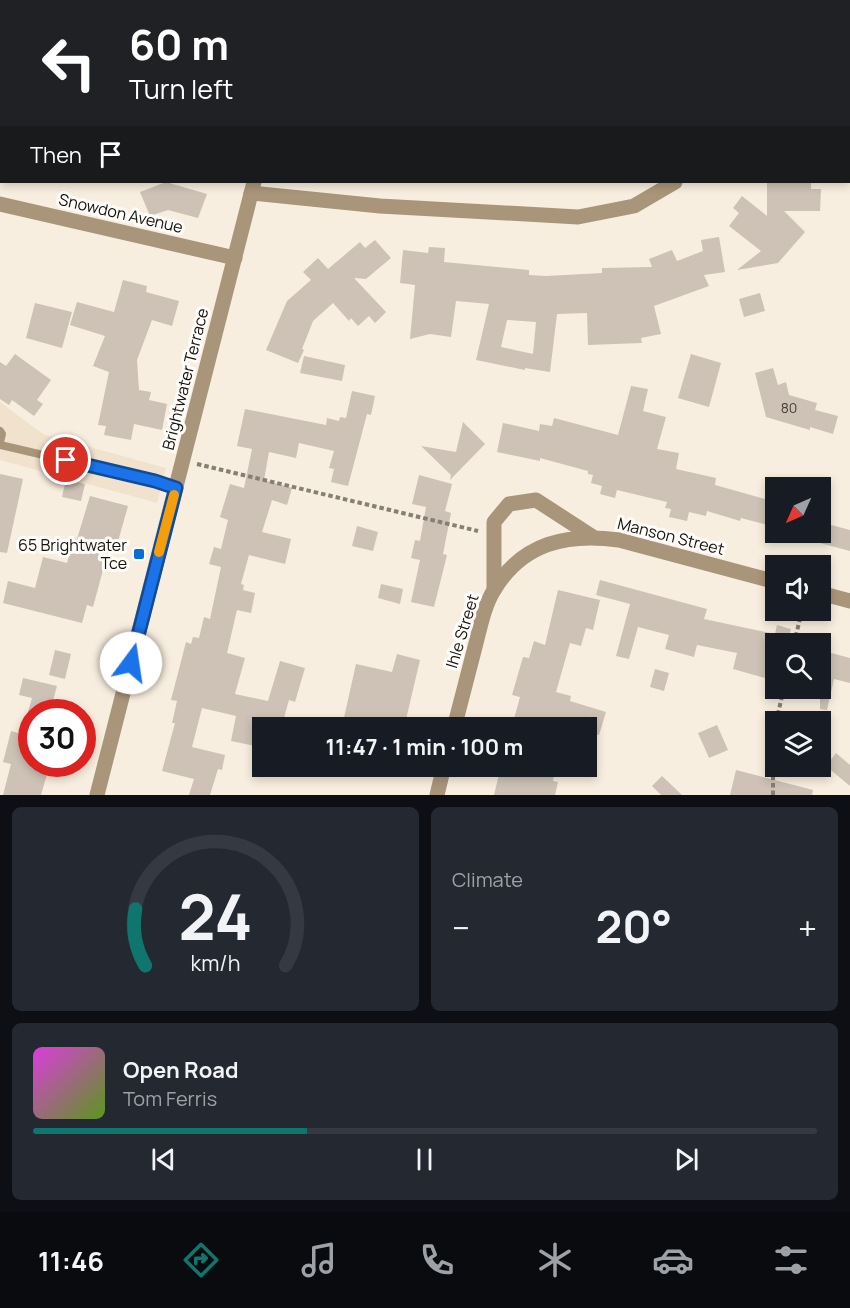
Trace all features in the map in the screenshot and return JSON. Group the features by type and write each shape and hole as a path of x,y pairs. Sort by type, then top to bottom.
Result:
{"street":[{"path":"252,187 380,206 578,217 634,206 673,183"},
{"name":"Brightwater Terrace","path":"97,795 252,187"},
{"name":"Snowdon Avenue","path":"0,204 235,258"},
{"path":"494,590 494,522 509,504 536,500 594,537"},
{"name":"Manson Street","path":"524,556 564,539 594,537 619,540 765,579"},
{"name":"Ihle Street","path":"457,717 478,634 494,590 524,556"},
{"path":"831,596 850,601"},
{"path":"437,795 441,777"}],"lane":[{"path":"0,431 2,434 0,443 176,488"}],"path":[{"path":"183,460 494,535"},
{"path":"773,777 773,795"}],"shaded area":[{"path":"0,402 43,434 166,468 157,503 0,460"}],"building":[{"path":"169,183 207,194 198,218 168,210 150,216 140,192"},
{"path":"767,183 811,183 811,189 821,189 820,211 784,211 805,232 778,263 737,270 761,251 729,226 739,213 733,208 742,196 767,216"},
{"path":"719,237 725,272 704,275 709,286 654,306 661,334 641,338 642,343 588,345 587,313 557,314 550,372 525,368 525,370 476,360 489,304 456,301 451,337 430,334 410,339 415,285 400,283 403,250 428,253 429,247 445,248 444,262 529,270 529,275 546,276 602,273 602,268 652,267 649,259 672,250 677,261 703,251 701,240","holes":["507,320 536,322 533,354 501,347"]},
{"path":"375,240 391,258 366,279 354,278 386,312 375,323 369,316 358,326 351,318 349,321 333,303 313,321 298,363 266,350 287,301 311,280 303,272 318,258 328,269 360,242 365,248"},
{"path":"123,280 147,286 146,292 179,301 172,326 152,320 137,360 139,390 151,392 149,400 167,404 162,430 134,424 131,440 104,435 106,426 98,425 109,372 93,366 105,336 70,325 77,302 114,312"},
{"path":"760,293 765,311 744,317 739,299"},
{"path":"35,303 72,312 62,348 26,338"},
{"path":"15,354 51,380 37,400 43,404 34,416 12,400 9,405 0,399 0,362 6,366"},
{"path":"691,354 721,363 709,407 678,398"},
{"path":"304,356 345,365 342,381 300,373"},
{"path":"773,368 778,385 786,382 789,395 817,403 815,410 838,416 833,434 766,417 755,373"},
{"path":"631,386 648,389 643,411 666,417 657,449 679,453 676,469 716,478 715,485 765,499 765,524 741,518 740,521 707,511 706,516 689,512 687,521 669,517 671,509 665,508 667,502 617,490 615,498 600,494 602,486 591,483 593,475 588,474 588,471 540,458 540,461 497,452 503,423 539,431 540,424 552,426 554,418 618,435"},
{"path":"352,391 375,396 371,415 367,414 348,486 331,482 334,469 329,468 334,451 299,443 296,458 269,452 264,480 292,488 287,505 272,500 262,532 291,539 285,564 249,555 241,584 244,585 243,590 255,593 251,613 237,610 227,653 245,658 235,694 268,701 280,661 305,668 295,702 289,700 284,717 252,717 252,745 231,741 236,716 202,708 192,747 225,755 222,770 218,769 210,795 189,795 194,779 162,771 175,723 172,723 177,701 171,700 186,642 191,644 193,637 199,638 204,617 210,619 221,567 209,564 214,547 221,549 228,520 220,517 230,484 244,488 252,449 237,446 245,409 326,425 327,418 339,421 340,417 346,418"},
{"path":"463,422 485,444 450,480 451,475 421,446 456,452"},
{"path":"0,474 23,479 7,553 0,552"},
{"path":"419,475 452,484 445,511 451,513 443,554 447,555 434,607 411,602 420,560 411,558 415,540 420,541 426,507 412,504"},
{"path":"66,479 85,484 81,501 62,497"},
{"path":"90,496 128,506 117,545 110,544 93,607 87,605 82,623 3,603 8,581 35,588 43,557 67,563"},
{"path":"831,525 850,530 850,551 820,543 831,543"},
{"path":"357,526 378,532 373,551 352,546"},
{"path":"600,580 707,609 704,619 770,633 765,633 765,678 733,669 737,653 697,645 694,657 665,649 669,635 638,627 629,659 616,656 630,604 596,595"},
{"path":"381,584 403,589 400,604 378,598"},
{"path":"558,590 600,600 593,630 586,628 581,646 570,643 556,692 571,696 570,701 606,712 599,735 597,735 597,717 515,717 520,697 512,695 523,657 529,658 534,641 545,645"},
{"path":"777,625 791,629 790,633 775,633"},
{"path":"55,650 71,654 65,679 49,675"},
{"path":"831,653 850,658 850,683 834,679 831,692"},
{"path":"397,654 420,660 407,717 344,717 356,664 392,672"},
{"path":"655,669 669,673 664,691 650,687"},
{"path":"23,678 57,686 54,699 32,699 19,695"},
{"path":"820,699 829,699 827,710 820,709"},
{"path":"717,725 728,750 709,758 698,733"},
{"path":"11,731 18,733 18,777 46,777 41,795 3,795 11,764 3,762"},
{"path":"836,753 850,765 850,786 831,770 831,760"},
{"path":"736,770 813,790 812,795 730,795"},
{"path":"662,776 682,795 661,795 652,786"},
{"path":"498,777 554,777 553,781 558,782 555,795 494,795"}],"slow traffic":[{"path":"159,552 174,495"}],"place":[{"name":"65 Brightwater Tce","path":"139,554"}],"route":[{"path":"66,460 176,488 131,663"}]}
